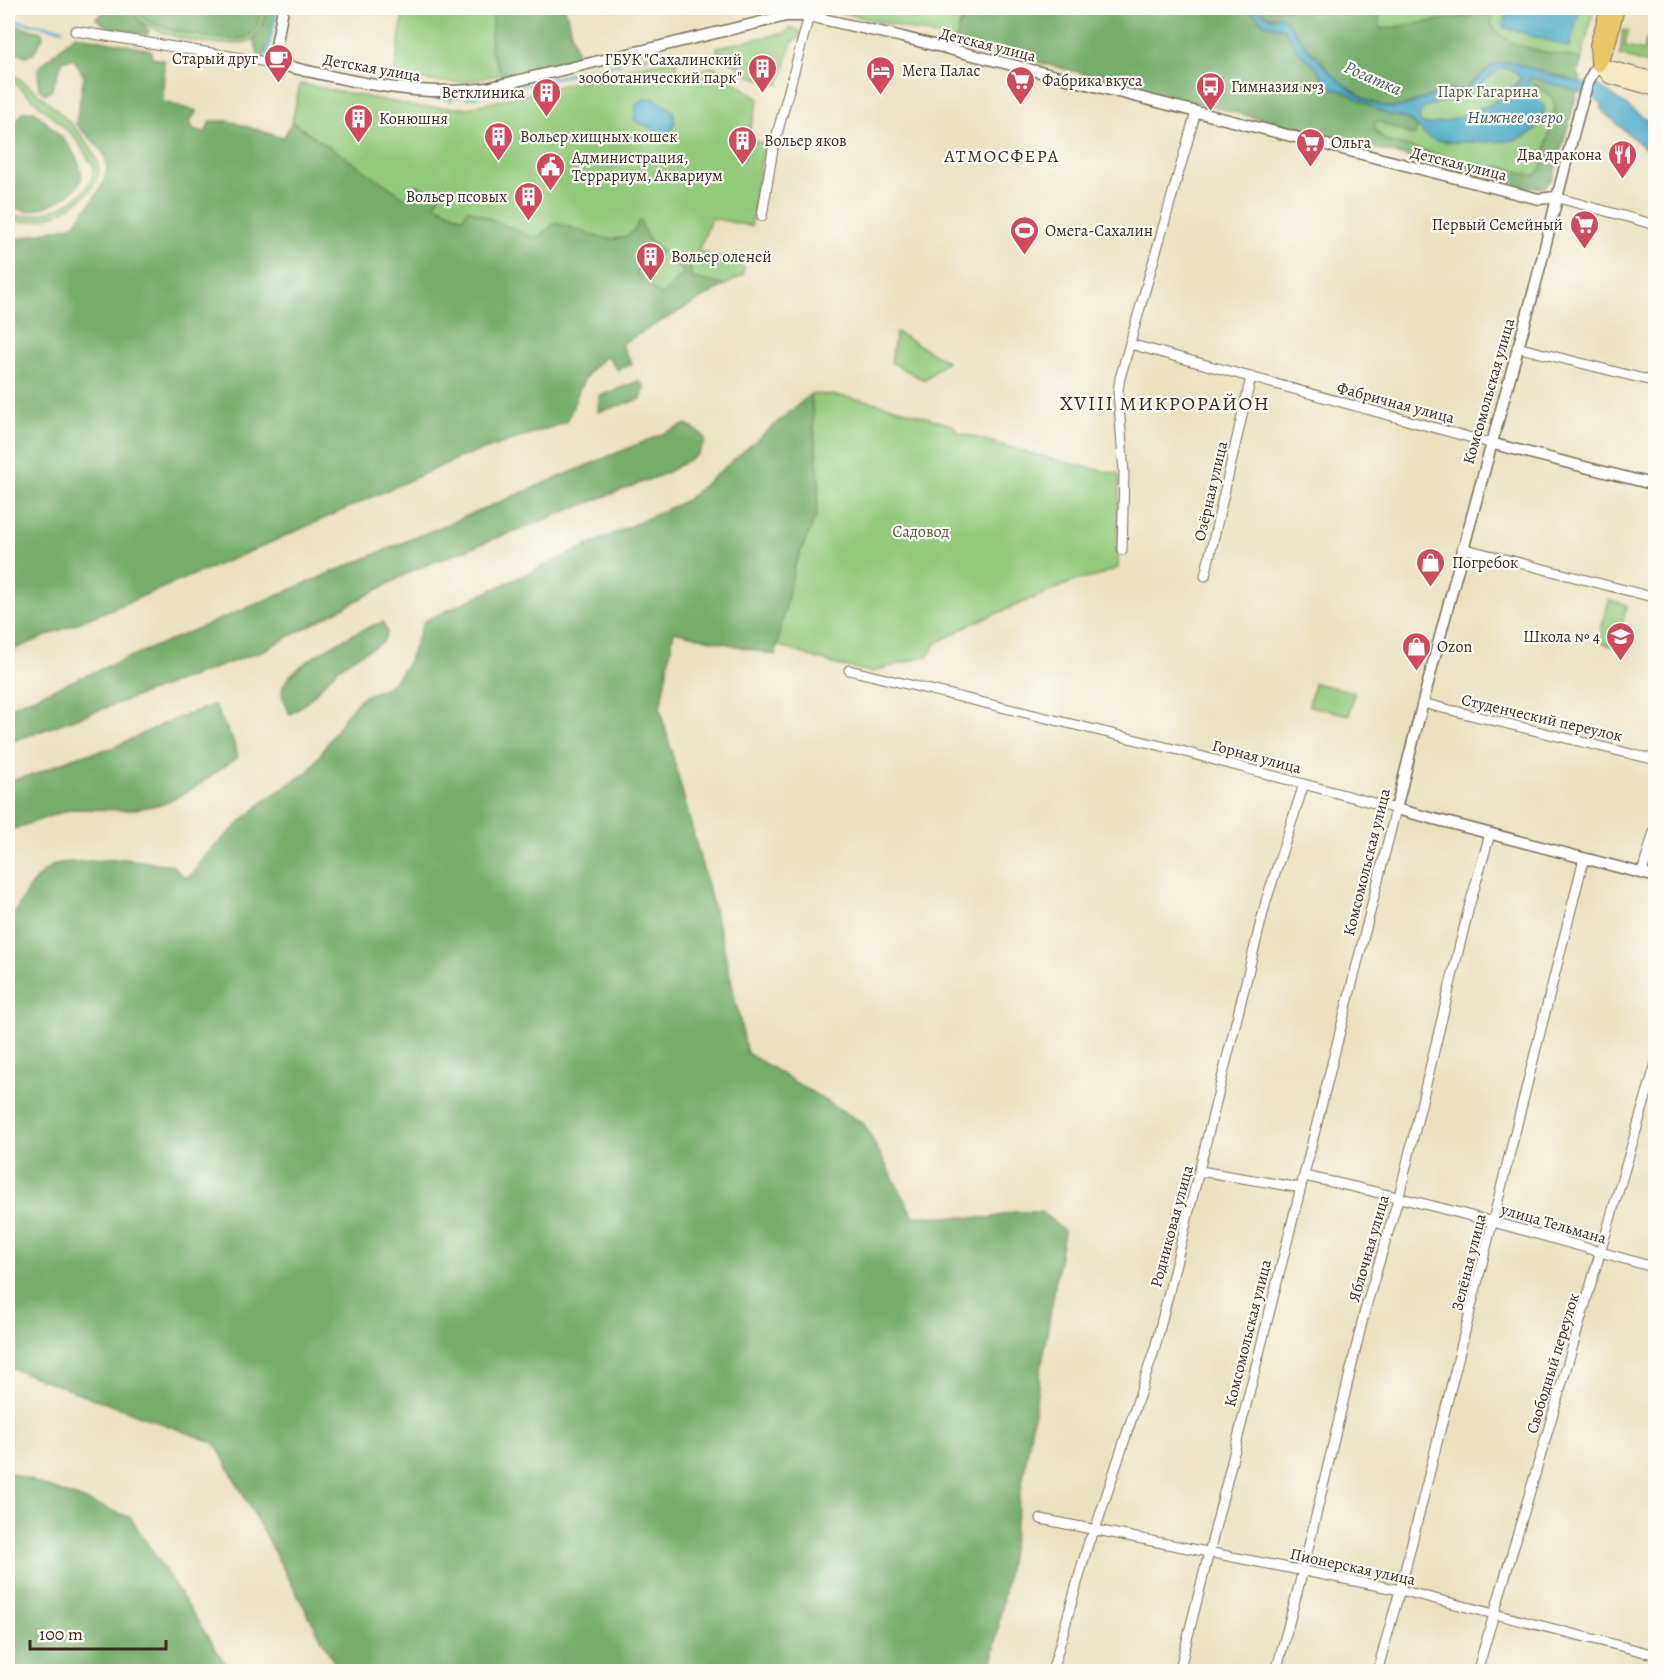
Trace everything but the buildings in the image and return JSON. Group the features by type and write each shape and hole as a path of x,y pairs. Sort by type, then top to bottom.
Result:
{"main road":[{"name":"Комсомольская улица","path":"1598,64 1597,45 1608,8"},
{"name":"Комсомольская улица","path":"1598,64 1606,48 1617,8"},
{"path":"1598,64 1656,79"},
{"path":"1598,64 1609,77 1656,90"}],"street":[{"path":"75,31 273,63 283,8"},
{"name":"Детская улица","path":"273,63 428,92 459,92 786,16 809,16 1539,199 1555,197 1656,225"},
{"path":"762,216 773,149 809,16"},
{"name":"Комсомольская улица","path":"1179,1671 1462,548 1555,197 1588,82 1598,64"},
{"path":"1122,550 1124,473 1118,391 1196,112"},
{"name":"Фабричная улица","path":"1130,344 1490,443 1656,485"},
{"path":"1517,347 1656,382"},
{"name":"Озёрная улица","path":"1205,576 1251,377"},
{"path":"1462,548 1656,598"},
{"name":"Горная улица","path":"849,670 1304,784 1656,877"},
{"name":"Студенческий переулок","path":"1422,703 1656,760"},
{"name":"Родниковая улица","path":"1052,1671 1079,1572 1155,1348 1266,901 1304,784"},
{"path":"1642,873 1656,825"},
{"name":"Яблочная улица","path":"1276,1671 1303,1570 1365,1311 1399,1196 1469,907 1491,834"},
{"name":"Зелёная улица","path":"1377,1671 1400,1590 1584,858"},
{"name":"Свободный переулок","path":"1477,1671 1656,1063"},
{"path":"1200,1172 1301,1188"},
{"name":"улица Тельмана","path":"1304,1176 1399,1196 1656,1268"},
{"name":"Пионерская улица","path":"1041,1519 1400,1590 1656,1655"}],"green space":[{"path":"109,8 128,8 149,31 146,35 107,27 96,18"},
{"path":"128,8 134,8 157,25 221,38 254,30 262,8 267,8 264,21 254,39 242,43 225,44 206,43 167,34 136,18"},
{"path":"134,8 262,8 258,24 251,34 230,39 175,31 156,25 143,18"},
{"path":"267,8 277,8 269,45 262,58 258,55 254,39 264,21"},
{"path":"404,8 565,8 578,59 463,82 436,82 394,75"},
{"path":"494,8 565,8 578,59 503,76 490,50"},
{"name":"Парк Гагарина","path":"825,8 1594,8 1578,73 1581,79 1553,178 1544,187 1537,188"},
{"path":"973,8 1246,8 1265,24 1283,28 1299,52 1314,65 1331,88 1346,92 1392,116 1407,120 1417,128 1415,135 1411,135 1378,121 1374,124 1376,131 1386,141 1490,168 1504,167 1535,175 1541,168 1555,108 1552,97 1528,80 1531,77 1577,91 1553,178 1544,187 1529,188 956,41 959,26"},
{"path":"1255,8 1359,8 1359,13 1379,16 1381,29 1494,12 1491,23 1506,39 1531,49 1582,59 1578,73 1579,83 1557,75 1491,66 1464,90 1449,90 1398,107 1386,107 1367,100 1332,76 1319,56 1310,51 1284,18 1265,16"},
{"path":"8,24 41,32 43,37 33,54 26,56 8,49"},
{"path":"790,28 800,31 799,38 792,42 779,85 750,76 717,51 717,47 785,33"},
{"path":"1623,30 1628,31 1625,47 1643,51 1646,40 1650,41 1648,64 1620,55"},
{"path":"75,35 151,50 152,58 164,60 163,102 197,111 190,121 194,131 206,132 210,121 229,121 283,138 292,122 407,199 417,185 440,195 435,205 463,218 468,209 534,238 540,236 555,223 602,238 613,239 624,237 633,231 640,220 648,239 662,251 636,273 661,296 684,273 675,264 690,266 692,278 725,285 621,344 632,364 618,370 607,356 598,363 581,385 567,422 459,458 256,549 8,652 8,241 74,225 103,183 107,164 102,151 76,124 84,76 74,59 63,60 51,91 46,94 39,89 38,68"},
{"path":"675,58 679,76 714,67 759,99 747,138 764,144 751,226 712,218 698,251 744,267 743,275 620,344 292,122 300,84 419,107 468,108"},
{"path":"8,70 47,101 76,130 88,144 96,158 99,170 94,186 78,202 58,214 33,221 8,220 8,215 33,215 47,212 74,200 91,180 94,167 75,137 8,77"},
{"path":"34,111 69,146 78,163 81,180 71,193 62,199 36,210 26,211 8,205 8,133 23,112"},
{"path":"896,332 947,361 924,380 891,362"},
{"path":"639,381 645,388 641,399 598,412 599,396"},
{"name":"Садовод","path":"811,394 848,397 884,405 954,426 957,432 977,438 1058,461 1119,474 1118,568 1095,577 1077,580 971,624 935,644 929,655 871,672 837,665 777,645 794,567 817,513 819,480"},
{"path":"811,394 819,480 817,513 794,567 775,655 674,631 660,709 722,940 747,1053 864,1124 913,1216 990,1218 1014,1212 1042,1212 1064,1231 991,1671 335,1671 334,1662 215,1443 8,1367 8,928 22,899 34,882 41,874 59,863 124,859 172,865 185,878 193,874 203,857 265,800 310,770 347,714 362,697 385,688 395,680 407,665 424,621 685,501"},
{"path":"686,424 703,435 705,441 697,455 666,473 416,569 262,651 8,743 8,708"},
{"path":"1609,600 1627,605 1616,647 1598,642"},
{"path":"383,622 387,633 383,642 343,665 305,704 290,714 282,694 283,687 299,668 327,648"},
{"path":"1314,683 1354,692 1349,715 1309,706"},
{"path":"214,705 233,741 238,757 192,789 163,804 130,810 71,809 8,831 8,781 36,774 75,757 112,748 177,718"},
{"path":"8,1472 130,1517 230,1671 8,1671"}],"water":[{"name":"Нижнее озеро","path":"1246,8 1255,8 1271,18 1278,16 1284,18 1334,76 1350,90 1383,106 1399,107 1434,95 1462,90 1490,68 1510,62 1579,83 1596,84 1655,126 1655,157 1601,110 1602,104 1592,96 1531,77 1528,80 1529,94 1544,106 1542,119 1528,135 1519,139 1496,142 1452,142 1431,139 1408,119 1389,115 1346,92 1331,88 1314,65 1299,52 1283,28 1265,24","holes":["1499,69 1515,71 1521,78 1507,94 1494,102 1449,120 1438,123 1421,123 1419,117 1424,107 1466,96"]},
{"path":"1508,8 1580,8 1569,47 1503,27"},
{"path":"654,98 673,111 675,123 669,133 662,134 634,120 636,105 644,99"}],"waterway":[{"path":"267,55 277,8"},
{"path":"8,20 62,29"},
{"path":"636,59 648,56"},
{"path":"467,98 620,63"},
{"path":"291,73 307,76"},
{"path":"393,92 452,100"}],"place":[{"name":"Старый друг","path":"279,84"},
{"name":"ГБУК \"Сахалинский зооботанический парк\"","path":"763,94"},
{"name":"Мега Палас","path":"881,96"},
{"name":"Фабрика вкуса","path":"1021,106"},
{"name":"Гимназия №3","path":"1210,112"},
{"name":"Ветклиника","path":"546,118"},
{"name":"Конюшня","path":"358,144"},
{"name":"Вольер хищных кошек","path":"499,162"},
{"name":"Вольер яков","path":"743,166"},
{"name":"Ольга","path":"1310,168"},
{"name":"Два дракона","path":"1623,180"},
{"name":"Администрация, Террариум, Аквариум","path":"551,192"},
{"name":"Вольер псовых","path":"528,222"},
{"name":"Первый Семейный","path":"1584,250"},
{"name":"Омега-Сахалин","path":"1024,256"},
{"name":"Вольер оленей","path":"650,282"},
{"name":"Погребок","path":"1431,588"},
{"name":"Школа № 4","path":"1621,662"},
{"name":"Ozon","path":"1416,672"}],"district":[{"name":"АТМОСФЕРА","path":"1002,156"},
{"name":"XVIII МИКРОРАЙОН","path":"1165,403"}],"water label":[{"name":"Рогатка","path":"1373,78"}]}
